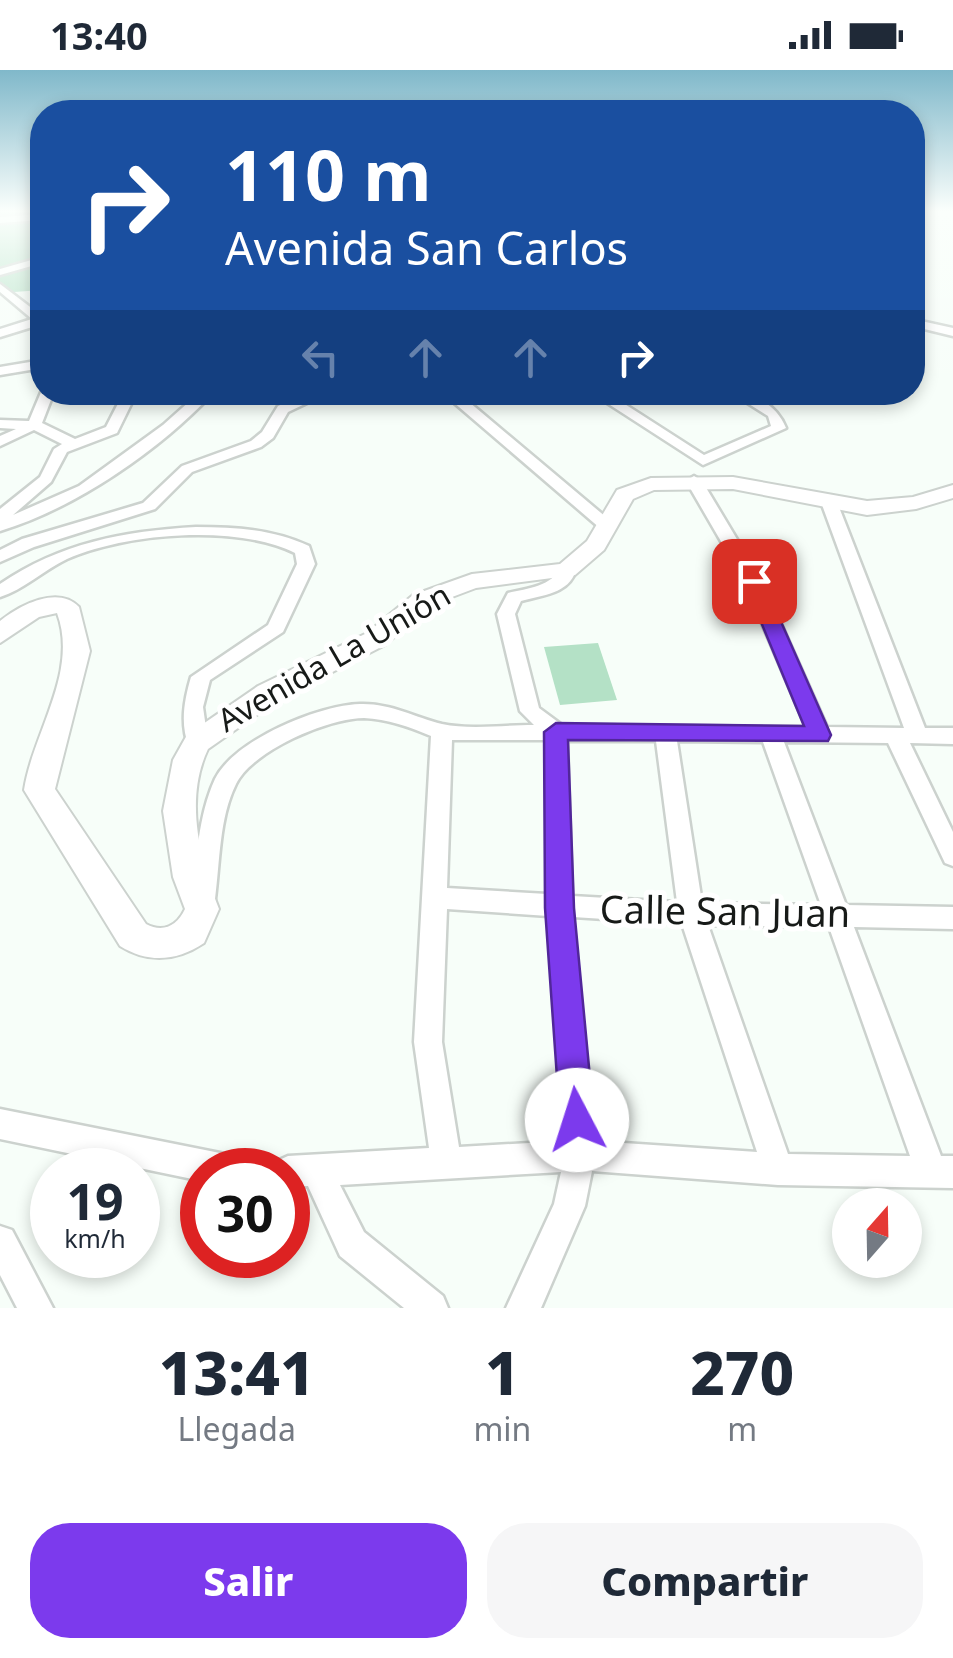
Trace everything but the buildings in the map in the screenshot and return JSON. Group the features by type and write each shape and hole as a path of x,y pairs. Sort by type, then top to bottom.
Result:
{"main road":[{"path":"567,570 586,558 625,495 698,471 733,484 868,508 916,503 953,491"},
{"name":"Avenida La Unión","path":"202,909 190,878 180,810 188,760 197,742 268,692 376,639 422,600 472,581 567,570"},
{"path":"0,635 33,608 67,606 78,625 70,684 40,766 40,790 133,935 150,944 186,936 202,909"}],"street":[{"path":"0,288 30,311"},
{"path":"0,333 30,324"},
{"path":"925,325 953,332"},
{"path":"0,372 30,366"},
{"path":"0,442 34,425 42,405"},
{"path":"0,517 46,479 61,448 112,430 124,405"},
{"path":"0,526 84,489 194,405"},
{"path":"0,558 28,543 148,506 188,469 256,444 268,435 283,409 293,405"},
{"path":"464,405 607,526"},
{"path":"613,405 698,471 754,581 820,735"},
{"path":"698,471 779,428 774,414 758,405"},
{"path":"0,424 34,425 70,442"},
{"path":"828,502 906,735 953,856"},
{"path":"0,592 82,548 118,542 202,532 257,533 286,538 303,550 306,564 276,628 201,677 193,706 197,742"},
{"path":"523,1308 569,1206 580,1155 560,908 556,732 530,711 506,614 514,597 562,583 567,570"},
{"path":"202,909 226,781 252,752 356,710 401,715 442,732 953,736"},
{"path":"442,732 428,1042 446,1161"},
{"path":"310,1171 580,1155 778,1169 942,1172 837,914 772,735"},
{"path":"666,736 690,914 778,1169"},
{"name":"Calle San Juan","path":"436,898 690,914 953,918"},
{"path":"0,1124 180,1161"},
{"path":"310,1182 352,1244 431,1308"},
{"path":"0,1242 36,1308"}],"green space":[{"path":"0,269 30,269 30,291 0,293"},
{"path":"598,643 617,700 560,705 544,647"}],"route":[{"path":"577,1120 560,908 556,732 820,735 754,581"}]}
